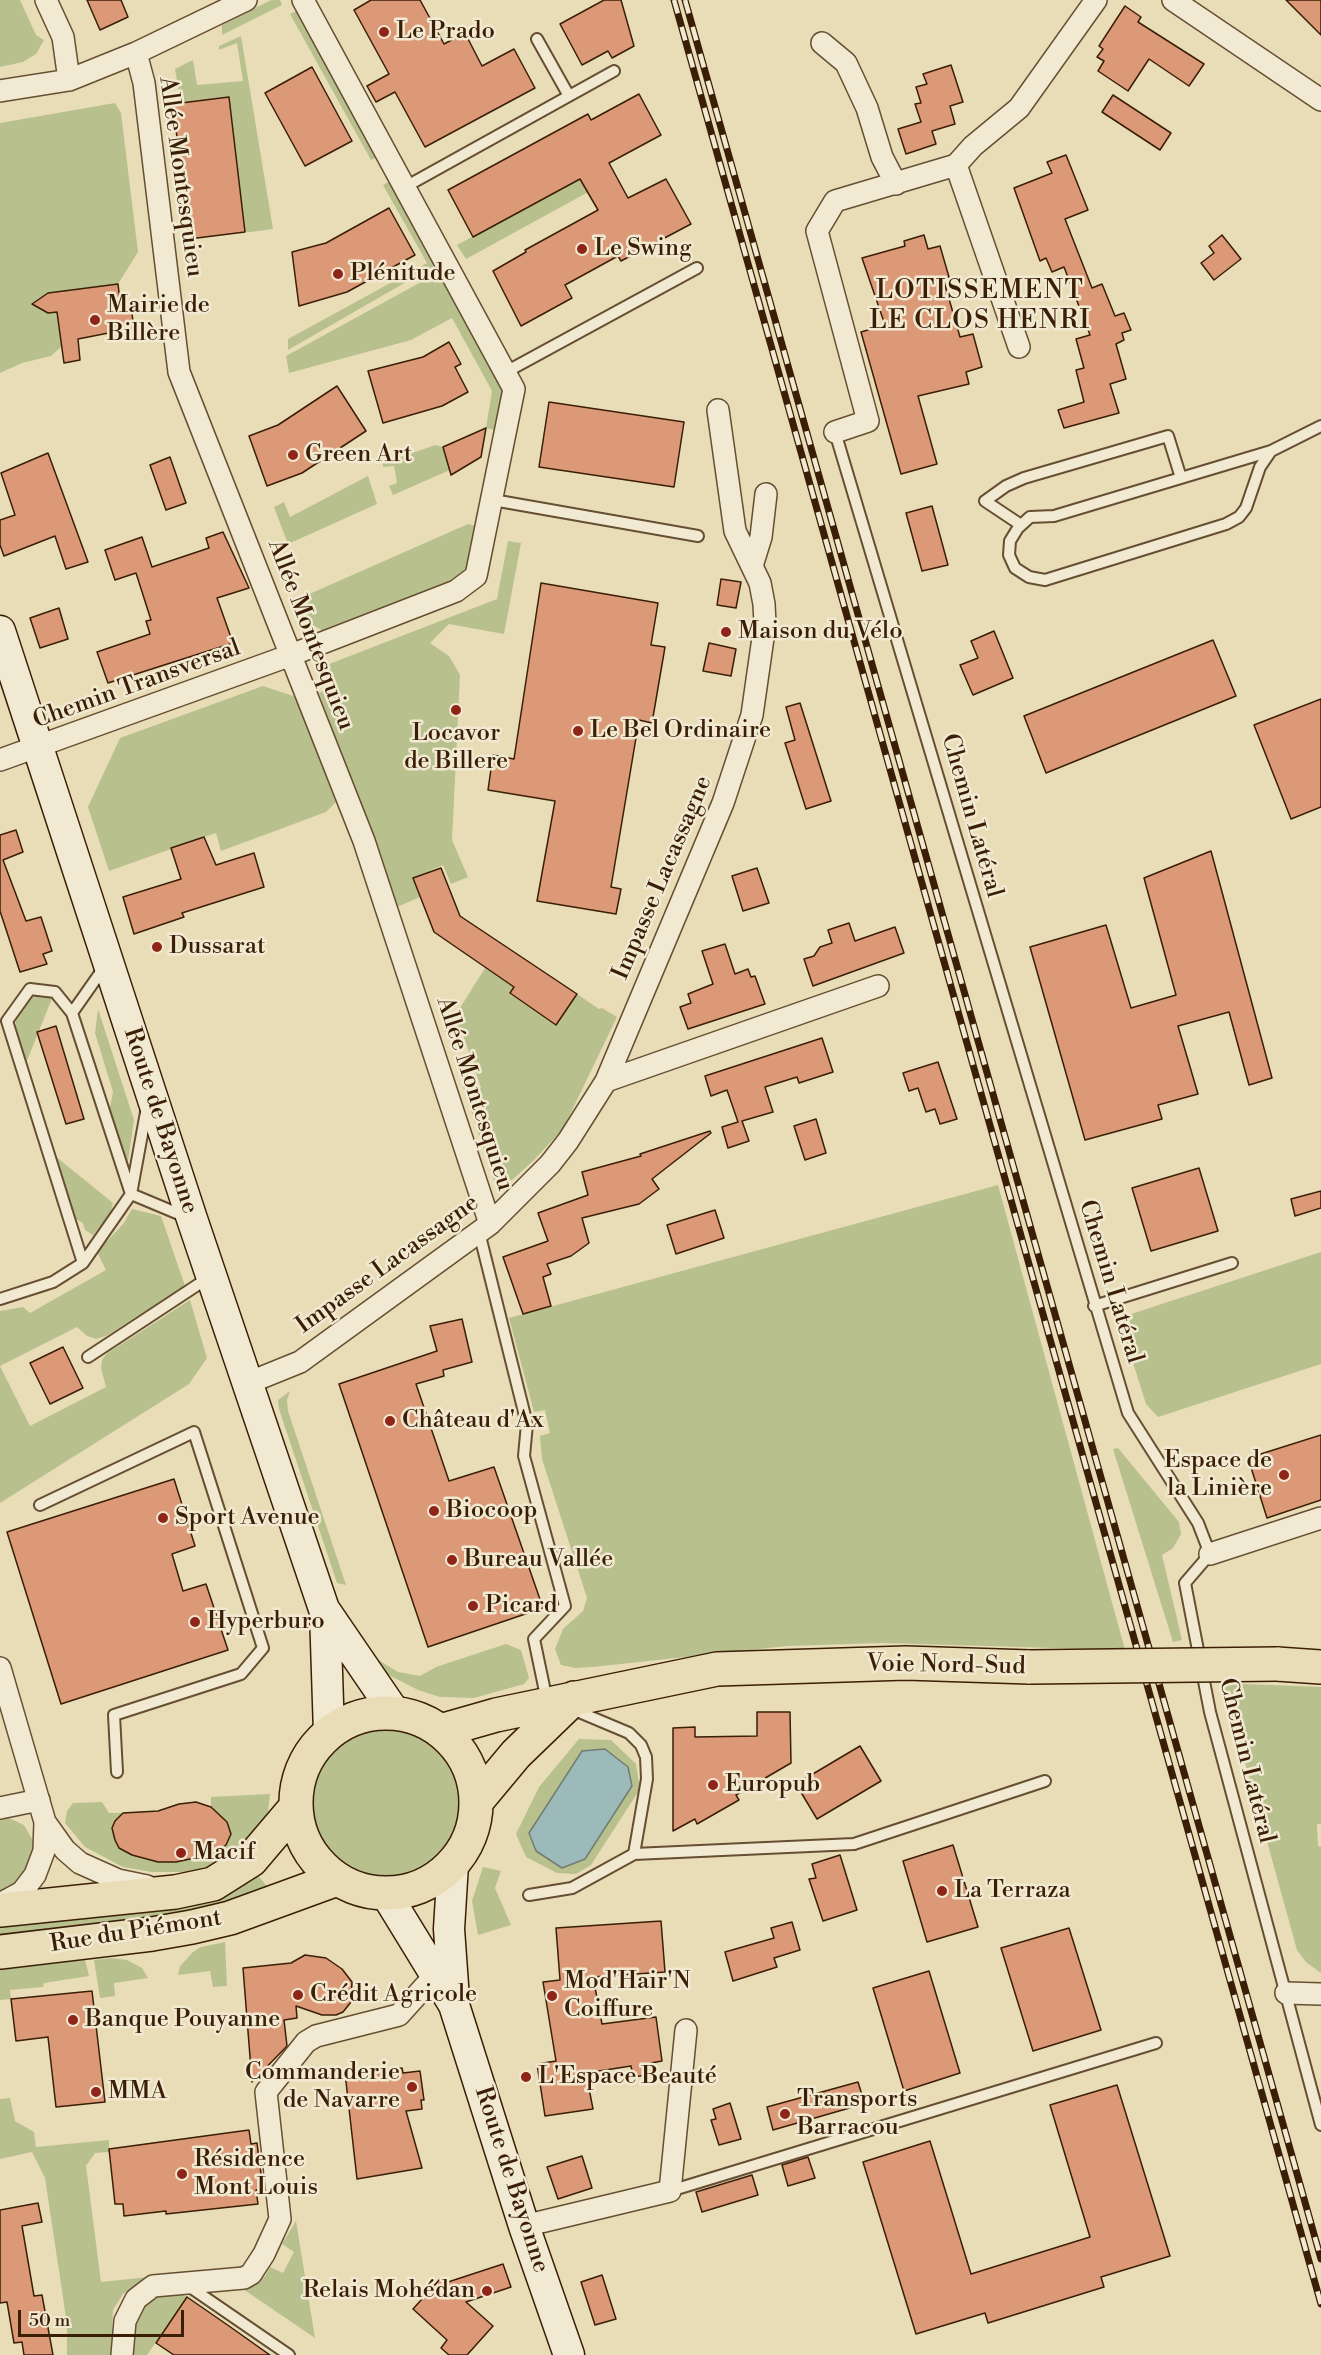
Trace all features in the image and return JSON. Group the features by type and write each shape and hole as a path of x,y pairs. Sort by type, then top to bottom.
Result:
{"main road":[{"name":"Route de Bayonne","path":"0,631 192,1219 324,1609 395,1713"},
{"name":"Route de Bayonne","path":"324,1609 329,1733"},
{"name":"Voie Nord-Sud","path":"440,1731 717,1669 906,1663 1030,1667 1277,1664 1321,1666"},
{"path":"477,1802 516,1754 563,1703"},
{"path":"395,1713 419,1719 440,1731 459,1750 472,1775 477,1802 469,1839 453,1864 434,1880 411,1890 386,1893 360,1890 337,1879 315,1859 301,1834 296,1807 299,1779 310,1754 329,1733 349,1721 372,1714 395,1713"},
{"name":"Rue du Piémont","path":"0,1910 175,1892 213,1884 250,1860 296,1807"},
{"name":"Route de Bayonne","path":"453,1864 449,1929 454,2005"},
{"name":"Rue du Piémont","path":"0,1952 192,1927 230,1918 337,1879"},
{"name":"Route de Bayonne","path":"386,1893 454,2005 524,2226 569,2355"}],"street":[{"path":"46,0 63,37 69,80"},
{"path":"0,91 69,80 136,53 246,0"},
{"name":"Chemin Transversal","path":"0,760 39,748 291,655 468,585 476,576 514,389 303,0"},
{"path":"836,432 868,421 817,231 835,201 956,165 973,146 1018,108 1096,0"},
{"path":"1173,0 1321,100"},
{"path":"822,43 846,63 867,108 882,157 896,184"},
{"name":"Allée Montesquieu","path":"136,53 144,83 179,372 364,841 484,1228"},
{"path":"956,165 1019,347"},
{"name":"Impasse Lacassagne","path":"248,1383 300,1362 484,1228 550,1164 568,1141 606,1081 723,803 746,740 765,624 760,584 735,531 718,410"},
{"path":"752,566 761,537 766,494"},
{"path":"606,1081 878,986"},
{"path":"1210,1554 1321,1518"},
{"path":"0,1668 45,1822 44,1851 35,1875 22,1892 0,1904"},
{"path":"0,1808 39,1800"},
{"path":"45,1822 65,1850 98,1873 118,1880 175,1892"},
{"path":"122,2355 125,2321 136,2299 153,2286 244,2278 256,2268 280,2219 266,2092 306,2042 316,2036 399,2015 436,1974"},
{"path":"1286,1993 1321,1994"},
{"path":"524,2226 670,2190 686,2030"}],"lane":[{"path":"537,39 569,96"},
{"path":"405,187 614,71"},
{"path":"504,372 697,267"},
{"path":"1271,451 1260,467 1246,508 1239,517 1226,524 1045,580 1029,577 1016,568 1009,555 1010,542 1029,517 1054,516 1271,451 1321,426"},
{"name":"Chemin Latéral","path":"836,432 1094,1306 1128,1413 1198,1523 1210,1554 1185,1583 1210,1712 1321,2125"},
{"path":"1021,525 986,501 1006,486 1024,478 1168,436 1181,478"},
{"path":"493,500 698,536"},
{"path":"72,1013 108,961"},
{"path":"83,1263 7,1021 30,989 55,992 72,1013 131,1194 192,1219"},
{"path":"0,1299 52,1282 83,1263 131,1194 150,1089"},
{"path":"484,1228 527,1424 524,1456 566,1605 534,1639 563,1703 629,1733 641,1744 646,1757 647,1779 634,1854"},
{"path":"1094,1306 1232,1263"},
{"path":"88,1357 211,1276"},
{"path":"40,1505 194,1432 263,1648 241,1674 114,1715 117,1773"},
{"path":"530,1895 572,1888 634,1854 854,1844 1045,1781"},
{"path":"670,2190 1156,2043"},
{"path":"185,2283 289,2355"}],"green space":[{"path":"0,0 20,0 36,35 44,40 36,54 23,62 0,67"},
{"path":"271,0 280,0 282,5 222,35 222,25"},
{"path":"300,9 380,156 371,160 290,14"},
{"path":"241,36 273,229 250,232 245,232 184,103 183,93 179,93 175,69 193,60 197,85 243,81 237,43 219,50 219,46"},
{"path":"115,103 121,113 138,252 118,284 47,293 57,312 62,346 51,356 22,363 0,373 0,123"},
{"path":"604,166 612,179 466,259 457,245"},
{"path":"394,179 439,263 288,350 288,339 427,263 383,185"},
{"path":"443,270 505,383 500,431 486,428 492,391 452,318 411,340 289,373 286,356"},
{"path":"435,445 443,447 450,470 393,495 389,486 397,483 394,466 383,467 381,449 383,448 387,462"},
{"path":"368,476 377,504 288,544 274,507 284,502 290,517"},
{"path":"468,524 480,527 469,568 445,587 325,632 309,623 298,599"},
{"path":"508,541 521,543 504,634 449,624 430,643 449,656 460,675 452,840 468,877 451,884 443,865 413,878 420,897 397,907 319,693 331,687 324,666 497,599"},
{"path":"263,686 296,697 337,801 326,812 221,851 216,833 109,871 88,807 120,738"},
{"path":"485,968 514,987 510,994 555,1025 577,994 599,1009 602,1008 617,1017 563,1129 512,1180 503,1183 494,1180 463,1087 481,1088 462,1031 445,1032"},
{"path":"41,992 53,996 26,1063 15,1028 16,1018 32,995"},
{"path":"98,1009 134,1120 127,1168 109,1112 113,1092 95,1033"},
{"path":"55,1156 113,1203 111,1212 93,1235 85,1230 83,1223 74,1218"},
{"path":"998,1185 1125,1650 882,1643 787,1646 593,1667 575,1668 561,1665 555,1649 563,1629 583,1611 587,1598 542,1459 540,1436 550,1433 545,1410 534,1412 509,1318"},
{"path":"132,1209 161,1216 185,1286 106,1336 96,1339 87,1336 77,1327 0,1366 0,1311 23,1307 30,1313 106,1270 97,1252 123,1224"},
{"path":"1321,1252 1321,1364 1158,1417 1146,1404 1119,1318"},
{"path":"190,1300 207,1358 189,1384 0,1503 0,1366 30,1426 106,1387 101,1368 106,1354"},
{"path":"290,1391 287,1400 288,1411 346,1585 337,1583 279,1409 278,1400"},
{"path":"1118,1448 1179,1522 1181,1534 1173,1548 1162,1555 1182,1640 1173,1642 1113,1449"},
{"path":"506,1644 521,1650 529,1678 524,1684 474,1698 440,1697 418,1690 385,1673 372,1656 398,1672 420,1676 436,1667"},
{"path":"1220,1683 1321,1687 1321,1824 1317,1824 1318,1846 1321,1847 1321,1973 1306,1962 1297,1950 1242,1751"},
{"path":"387,1727 402,1728 416,1733 440,1749 456,1773 461,1787 461,1817 456,1831 440,1855 416,1871 402,1876 387,1877 372,1876 358,1871 334,1855 318,1831 313,1817 312,1802 313,1787 318,1773 334,1749 358,1733 372,1728"},
{"path":"579,1739 611,1740 636,1764 640,1789 591,1865 576,1874 557,1873 526,1857 516,1834 539,1787"},
{"path":"270,1794 268,1812 259,1829 244,1845 212,1867 191,1872 152,1872 123,1867 85,1847 65,1823 67,1811 73,1803 102,1802 109,1813 123,1813 112,1828 119,1848 132,1855 158,1862 176,1862 213,1854 226,1845 231,1834 227,1822 211,1807 211,1797"},
{"path":"9,1818 24,1825 36,1846 22,1879 0,1894 0,1820"},
{"path":"483,1867 501,1871 495,1888 511,1925 478,1935 472,1901"},
{"path":"255,1871 271,1892 242,1904 0,1941 0,1919"},
{"path":"225,1942 227,1986 213,1987 210,1971 178,1975 180,1966 193,1952 201,1947"},
{"path":"112,1958 127,1960 142,1968 148,1978 114,1983 115,1996 100,1998 94,1960"},
{"path":"85,1960 89,1976 44,1983 43,1987 10,1990 11,1999 0,2000 0,1970"},
{"path":"10,2098 15,2121 34,2132 36,2147 109,2140 109,2152 95,2153 86,2166 101,2282 149,2277 123,2294 113,2310 111,2355 67,2355 67,2324 45,2178 32,2152 0,2159 0,2099"},
{"path":"296,2221 315,2338 240,2287 252,2284 265,2276 270,2267 283,2273 294,2252 282,2244"},
{"path":"177,2291 187,2297 147,2355 131,2355 132,2319 152,2296"}],"water":[{"path":"605,1749 628,1767 632,1786 585,1859 562,1868 536,1851 529,1833 582,1751"}],"building":[{"path":"87,0 121,0 128,17 100,30"},
{"path":"371,0 420,0 444,44 465,33 482,66 514,49 535,88 425,147 395,92 376,102 367,86 389,74 354,10"},
{"path":"604,0 621,0 634,46 612,58 608,51 582,65 560,24"},
{"path":"1286,0 1321,0 1321,35"},
{"path":"1125,6 1141,17 1138,22 1204,64 1189,86 1149,59 1128,91 1098,71 1104,61 1097,57 1103,49 1099,46"},
{"path":"951,65 963,102 950,106 955,124 932,131 936,144 906,154 898,129 921,122 915,104 921,103 916,87 927,84 923,74"},
{"path":"312,67 352,141 305,166 265,93"},
{"path":"639,94 661,135 609,163 628,198 666,179 691,224 621,261 618,256 565,285 572,298 521,326 493,271 526,252 525,250 598,210 580,179 473,237 448,190 588,114 591,120"},
{"path":"1113,95 1171,133 1160,150 1102,112"},
{"path":"229,97 245,232 189,239 173,104"},
{"path":"1066,155 1088,210 1065,219 1092,288 1102,284 1115,316 1124,313 1131,330 1122,333 1124,340 1116,344 1126,379 1110,384 1119,413 1064,428 1058,410 1084,402 1076,370 1084,368 1076,339 1090,335 1064,267 1052,272 1046,258 1040,261 1014,188 1052,173 1047,162"},
{"name":"Plénitude","path":"389,208 415,255 347,292 299,306 292,252 326,243"},
{"path":"924,235 928,249 940,246 949,277 943,278 960,337 973,334 982,367 966,372 969,384 918,396 937,464 901,474 861,332 885,325 862,258 905,246 904,241"},
{"path":"1222,235 1241,259 1214,280 1201,263 1214,253 1209,246"},
{"name":"Mairie de Billère","path":"118,284 121,309 131,307 134,328 78,339 80,360 64,363 57,312 48,313 32,304 48,293"},
{"name":"Green Art","path":"449,342 461,364 455,367 468,392 442,406 383,423 368,371 423,357"},
{"name":"Green Art","path":"337,386 366,431 302,473 267,486 249,436 278,425"},
{"path":"549,402 684,422 674,487 539,467"},
{"path":"486,428 481,457 451,475 443,447"},
{"path":"48,453 88,562 66,569 55,536 4,556 0,545 0,520 15,515 1,473"},
{"path":"170,457 186,503 166,510 150,465"},
{"path":"932,506 948,565 922,571 906,513"},
{"path":"223,532 249,588 217,598 233,643 108,683 97,652 150,634 146,621 151,620 136,573 115,580 105,550 142,537 152,567 209,548 206,538"},
{"path":"721,579 741,582 736,608 717,605"},
{"path":"541,583 658,603 651,645 665,647 652,723 639,720 611,887 621,889 616,914 537,901 555,801 488,790 493,755 514,759"},
{"path":"59,608 68,639 40,648 30,618"},
{"path":"994,631 1013,678 973,695 960,665 978,658 971,641"},
{"path":"1213,640 1236,696 1046,773 1024,716"},
{"path":"709,643 736,649 731,676 703,671"},
{"path":"1321,699 1321,807 1291,819 1254,725"},
{"path":"800,703 831,801 806,809 785,743 795,740 786,707"},
{"path":"16,830 23,852 3,860 26,921 41,917 52,951 43,954 47,964 20,972 0,911 0,835"},
{"path":"204,837 216,865 254,853 264,887 182,913 184,917 134,934 123,897 181,879 171,848"},
{"path":"1211,851 1272,1078 1249,1085 1229,1012 1178,1026 1198,1094 1158,1105 1162,1119 1085,1140 1030,947 1106,925 1131,1008 1176,995 1144,878"},
{"path":"441,868 460,916 577,994 556,1025 510,993 514,987 434,932 413,878"},
{"path":"757,868 769,903 743,911 732,876"},
{"path":"849,923 855,941 895,927 904,953 813,986 804,959 814,956 820,947 832,943 828,930"},
{"path":"725,944 735,974 748,969 751,977 755,976 765,1004 688,1029 680,1007 691,1003 688,994 713,984 702,951"},
{"path":"56,1026 84,1119 66,1124 37,1032"},
{"path":"822,1038 833,1072 799,1083 797,1077 765,1087 773,1112 742,1121 749,1141 728,1148 722,1127 738,1122 727,1090 711,1096 705,1076"},
{"path":"938,1062 957,1119 940,1124 935,1109 926,1112 918,1088 909,1091 903,1073"},
{"path":"816,1119 826,1153 805,1160 794,1126"},
{"path":"710,1131 711,1133 652,1179 659,1189 639,1204 582,1218 589,1243 571,1256 547,1264 551,1274 543,1277 551,1306 523,1314 503,1257 548,1241 538,1213 588,1195 582,1172 641,1156 640,1154"},
{"path":"1199,1168 1218,1231 1151,1251 1132,1188"},
{"path":"1321,1191 1321,1208 1295,1216 1291,1199"},
{"path":"715,1210 724,1238 676,1254 667,1225"},
{"path":"462,1319 472,1362 443,1370 444,1376 416,1384 449,1481 494,1467 543,1608 428,1647 339,1384 437,1351 430,1326"},
{"path":"63,1347 83,1388 50,1404 30,1363"},
{"path":"1321,1435 1321,1500 1267,1518 1248,1458"},
{"path":"174,1479 195,1546 172,1554 183,1591 206,1584 228,1650 61,1704 7,1532"},
{"name":"Europub","path":"757,1712 790,1712 791,1763 736,1795 739,1800 697,1824 695,1819 673,1831 673,1728 695,1727 695,1737 757,1736"},
{"path":"860,1746 881,1781 817,1819 796,1784"},
{"path":"196,1802 211,1807 227,1822 231,1834 226,1845 213,1854 176,1862 158,1862 132,1855 119,1848 112,1828 123,1813 158,1811 179,1804"},
{"path":"953,1845 978,1927 927,1942 903,1861"},
{"path":"840,1855 857,1910 823,1921 809,1879 816,1878 812,1864"},
{"path":"661,1921 665,1972 593,1977 602,2024 656,2017 662,2061 651,2063 653,2074 633,2077 631,2066 586,2073 593,2109 545,2116 537,2064 556,2061 543,1982 560,1980 556,1928"},
{"path":"792,1922 800,1950 774,1958 777,1967 733,1981 725,1952 774,1938 771,1928"},
{"path":"1069,1928 1101,2030 1033,2051 1001,1948"},
{"path":"305,1955 326,1958 342,1969 352,1982 351,2002 343,2012 336,2015 322,2015 296,2006 297,2018 284,2020 287,2046 252,2082 243,1968 291,1963"},
{"path":"929,1971 960,2073 904,2091 873,1988"},
{"path":"92,1991 105,2102 56,2107 48,2037 16,2041 11,1999"},
{"path":"402,2068 403,2073 420,2071 424,2100 421,2100 422,2109 406,2111 422,2168 357,2179 345,2073"},
{"path":"858,2082 863,2098 851,2101 853,2107 773,2130 767,2107"},
{"path":"1117,2085 1170,2256 1101,2277 1104,2287 988,2323 985,2313 916,2334 863,2162 930,2141 971,2274 1090,2237 1050,2105"},
{"path":"730,2103 741,2139 719,2145 711,2120 716,2119 713,2109"},
{"name":"Résidence Mont Louis","path":"249,2130 251,2144 257,2143 263,2189 256,2190 258,2204 124,2216 123,2204 115,2204 109,2149"},
{"path":"582,2156 592,2188 558,2199 547,2167"},
{"path":"808,2157 815,2178 788,2186 782,2165"},
{"path":"752,2175 758,2195 702,2212 696,2192"},
{"path":"38,2203 42,2222 22,2226 34,2296 42,2295 53,2355 24,2355 22,2342 14,2343 7,2302 0,2303 0,2210"},
{"path":"503,2264 511,2287 466,2302 493,2326 467,2355 449,2355 441,2348 447,2340 413,2309 440,2279 445,2283"},
{"path":"602,2275 616,2319 595,2325 581,2282"},
{"path":"187,2297 270,2355 174,2355 156,2343"}],"railway":[{"path":"674,0 1321,2304"},
{"path":"685,0 1321,2259"}],"place":[{"name":"Le Prado","path":"384,32"},
{"name":"Le Swing","path":"582,249"},
{"name":"Plénitude","path":"338,274"},
{"name":"Mairie de Billère","path":"95,320"},
{"name":"Green Art","path":"293,455"},
{"name":"Maison du Vélo","path":"726,632"},
{"name":"Locavor de Billere","path":"456,710"},
{"name":"Le Bel Ordinaire","path":"578,731"},
{"name":"Dussarat","path":"157,947"},
{"name":"Château d'Ax","path":"390,1421"},
{"name":"Espace de la Linière","path":"1284,1475"},
{"name":"Biocoop","path":"434,1511"},
{"name":"Sport Avenue","path":"163,1518"},
{"name":"Bureau Vallée","path":"452,1560"},
{"name":"Picard","path":"473,1606"},
{"name":"Hyperburo","path":"195,1622"},
{"name":"Europub","path":"713,1785"},
{"name":"Macif","path":"181,1853"},
{"name":"La Terraza","path":"942,1891"},
{"name":"Crédit Agricole","path":"298,1995"},
{"name":"Mod'Hair'N Coiffure","path":"552,1996"},
{"name":"Banque Pouyanne","path":"73,2020"},
{"name":"L'Espace Beauté","path":"526,2077"},
{"name":"Commanderie de Navarre","path":"412,2087"},
{"name":"MMA","path":"96,2092"},
{"name":"Transports Barracou","path":"785,2114"},
{"name":"Résidence Mont Louis","path":"182,2174"},
{"name":"Relais Mohédan","path":"487,2291"}],"district":[{"name":"LOTISSEMENT LE CLOS HENRI","path":"980,307"}]}
